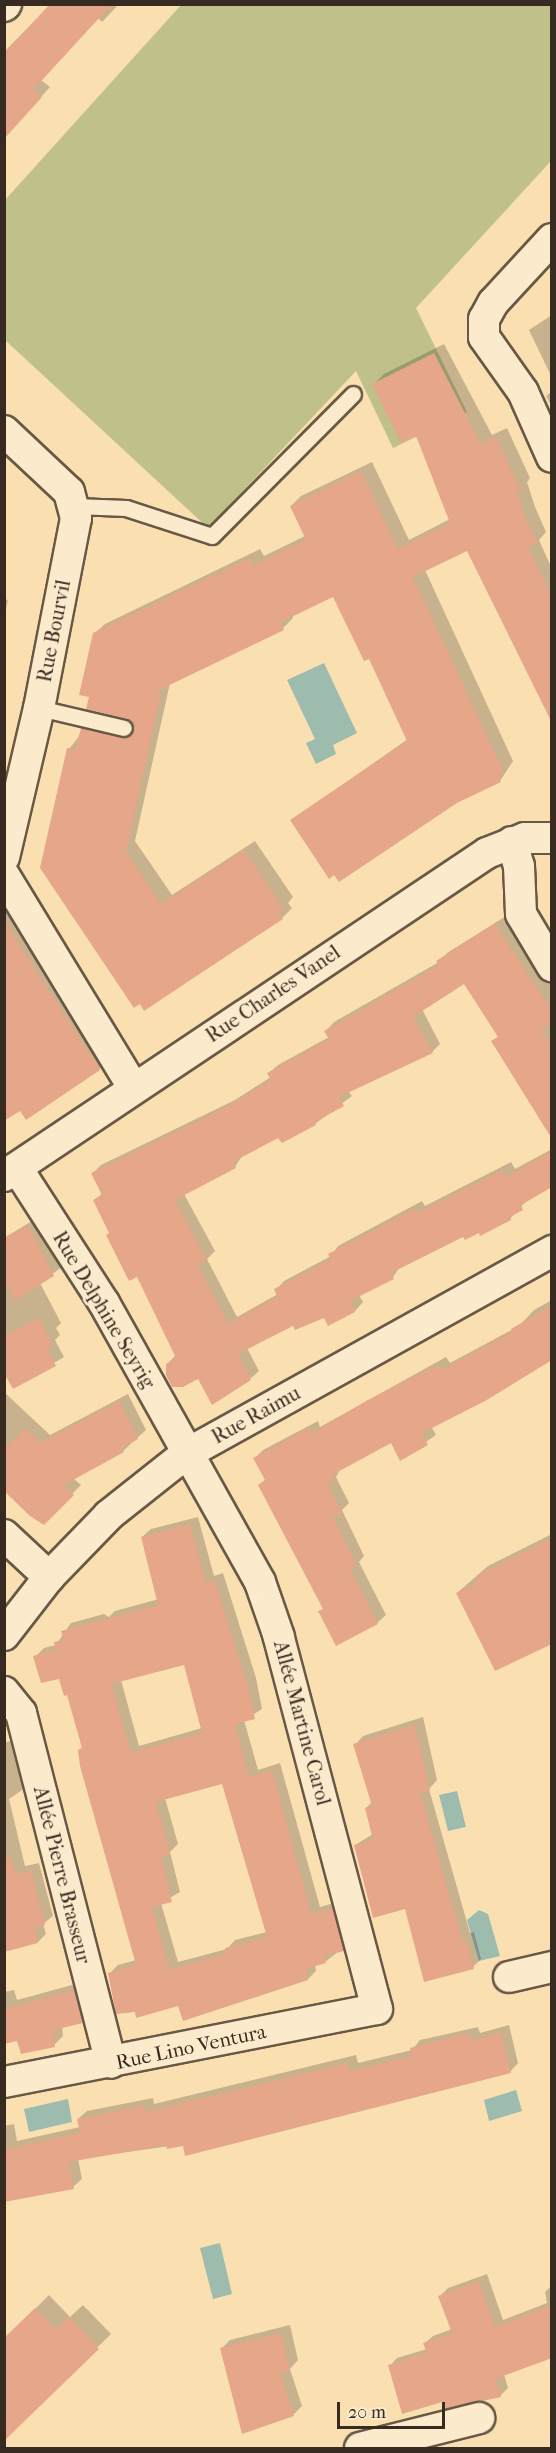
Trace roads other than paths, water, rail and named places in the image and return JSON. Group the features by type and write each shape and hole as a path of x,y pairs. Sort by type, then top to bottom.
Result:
{"street":[{"path":"552,239 492,303 484,319 484,338 523,392 552,457"},
{"path":"4,431 61,484 75,506"},
{"name":"Rue Bourvil","path":"4,857 39,708 75,506"},
{"name":"Rue Charles Vanel","path":"11,1172 133,1087 487,853 512,842 552,838"},
{"path":"512,842 519,866 521,914 552,966"},
{"path":"4,874 133,1087"},
{"name":"Rue Delphine Seyrig","path":"11,1172 104,1303 186,1454"},
{"name":"Rue Raimu","path":"4,1635 49,1577 109,1515 186,1454 552,1251"},
{"name":"Allée Martine Carol","path":"186,1454 260,1582 279,1637 377,2009"},
{"path":"4,1535 49,1577"},
{"name":"Allée Pierre Brasseur","path":"4,1692 21,1713 111,2063"},
{"path":"509,1977 552,1966"},
{"name":"Rue Lino Ventura","path":"4,2082 111,2063 377,2009"},
{"path":"360,2448 478,2418"}],"lane":[{"path":"75,506 126,508 212,536 353,394"},
{"path":"39,708 124,728"}]}
